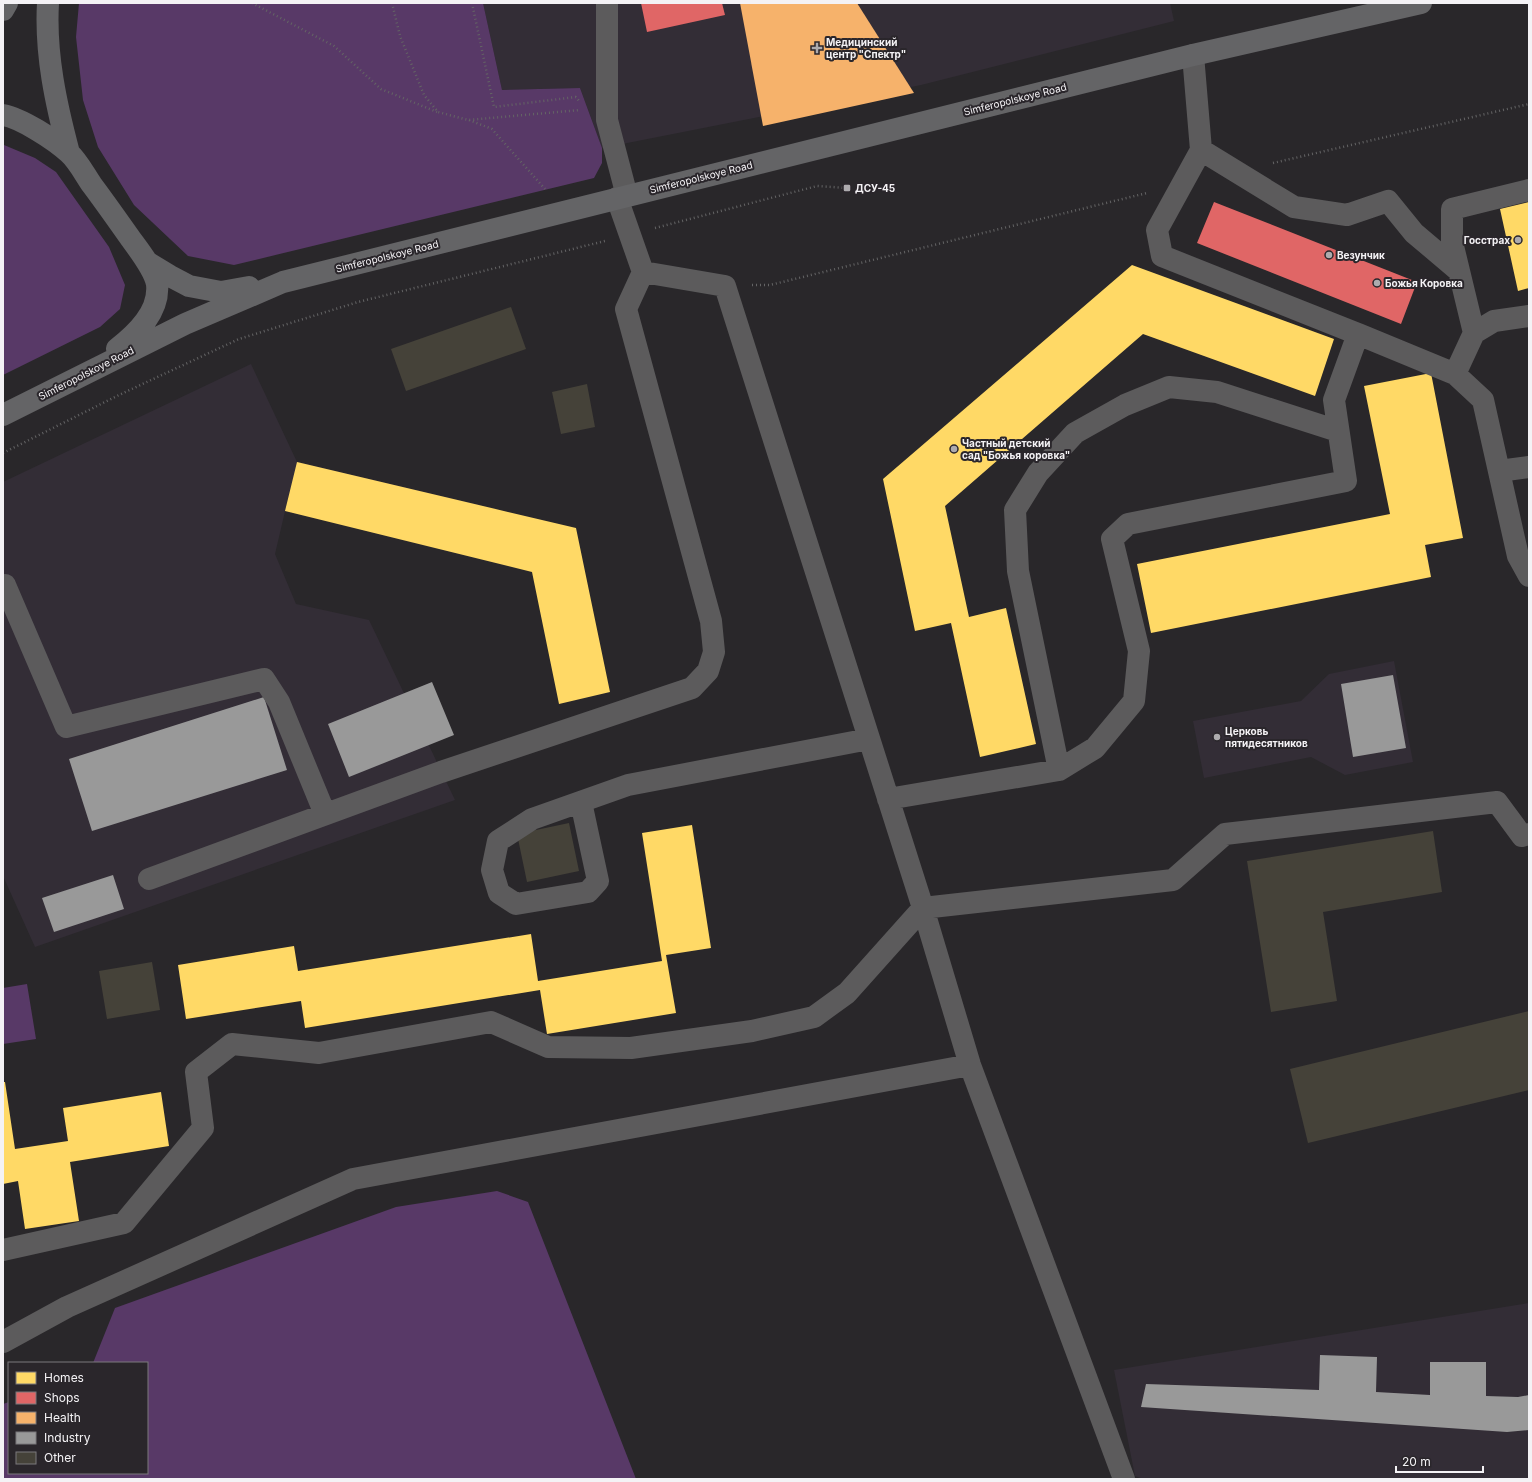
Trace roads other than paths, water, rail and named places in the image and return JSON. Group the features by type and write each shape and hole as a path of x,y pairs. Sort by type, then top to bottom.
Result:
{"main road":[{"path":"3,10 7,3"},
{"path":"48,3 48,53 56,104 69,153"},
{"name":"Simferopolskoye Road","path":"3,415 185,324 283,282 1193,55 1409,4"},
{"path":"3,115 11,116 42,133 69,153 147,262 157,284 153,310 134,336 85,374"},
{"path":"147,262 189,286 221,292 283,282"}],"street":[{"path":"149,879 442,772 692,688 708,671 714,652 711,621 626,309 643,272 630,234 606,120 596,108 607,4"},
{"path":"1193,55 1201,150 1157,230 1162,256 1455,374 1483,400 1518,556 1529,576"},
{"path":"1201,150 1294,207 1347,215 1388,201 1414,233 1458,271"},
{"path":"1474,333 1452,242 1452,208 1529,190"},
{"path":"643,272 725,286 923,908 970,1065 1124,1479"},
{"path":"1455,374 1474,333 1494,321 1529,316"},
{"path":"888,799 1059,770 1095,748 1134,701 1139,651 1112,539 1128,524 1346,481 1334,400 1358,334"},
{"path":"1059,770 1018,571 1015,510 1038,473 1075,433 1125,404 1169,387 1218,392 1338,431"},
{"path":"1499,471 1529,467"},
{"path":"3,586 5,585 66,727 264,679 279,702 325,814"},
{"path":"581,802 598,881 588,892 516,904 499,893 492,870 498,841 532,819 628,785 869,739"},
{"path":"3,1250 124,1223 203,1128 196,1072 232,1044 319,1053 491,1022 548,1047 631,1048 752,1031 814,1017 847,994 923,908 1173,880 1225,834 1240,832 1497,802 1522,836 1529,834"},
{"path":"3,1342 67,1307 353,1179 970,1065"}],"place":[{"name":"Медицинский центр \"Спектр\"","path":"817,48"},
{"name":"ДСУ-45","path":"847,188"},
{"name":"Госстрах","path":"1518,240"},
{"name":"Везунчик","path":"1329,255"},
{"name":"Божья Коровка","path":"1377,283"},
{"name":"Частный детский сад \"Божья коровка\"","path":"954,449"},
{"name":"Церковь пятидесятников","path":"1217,737"}]}
